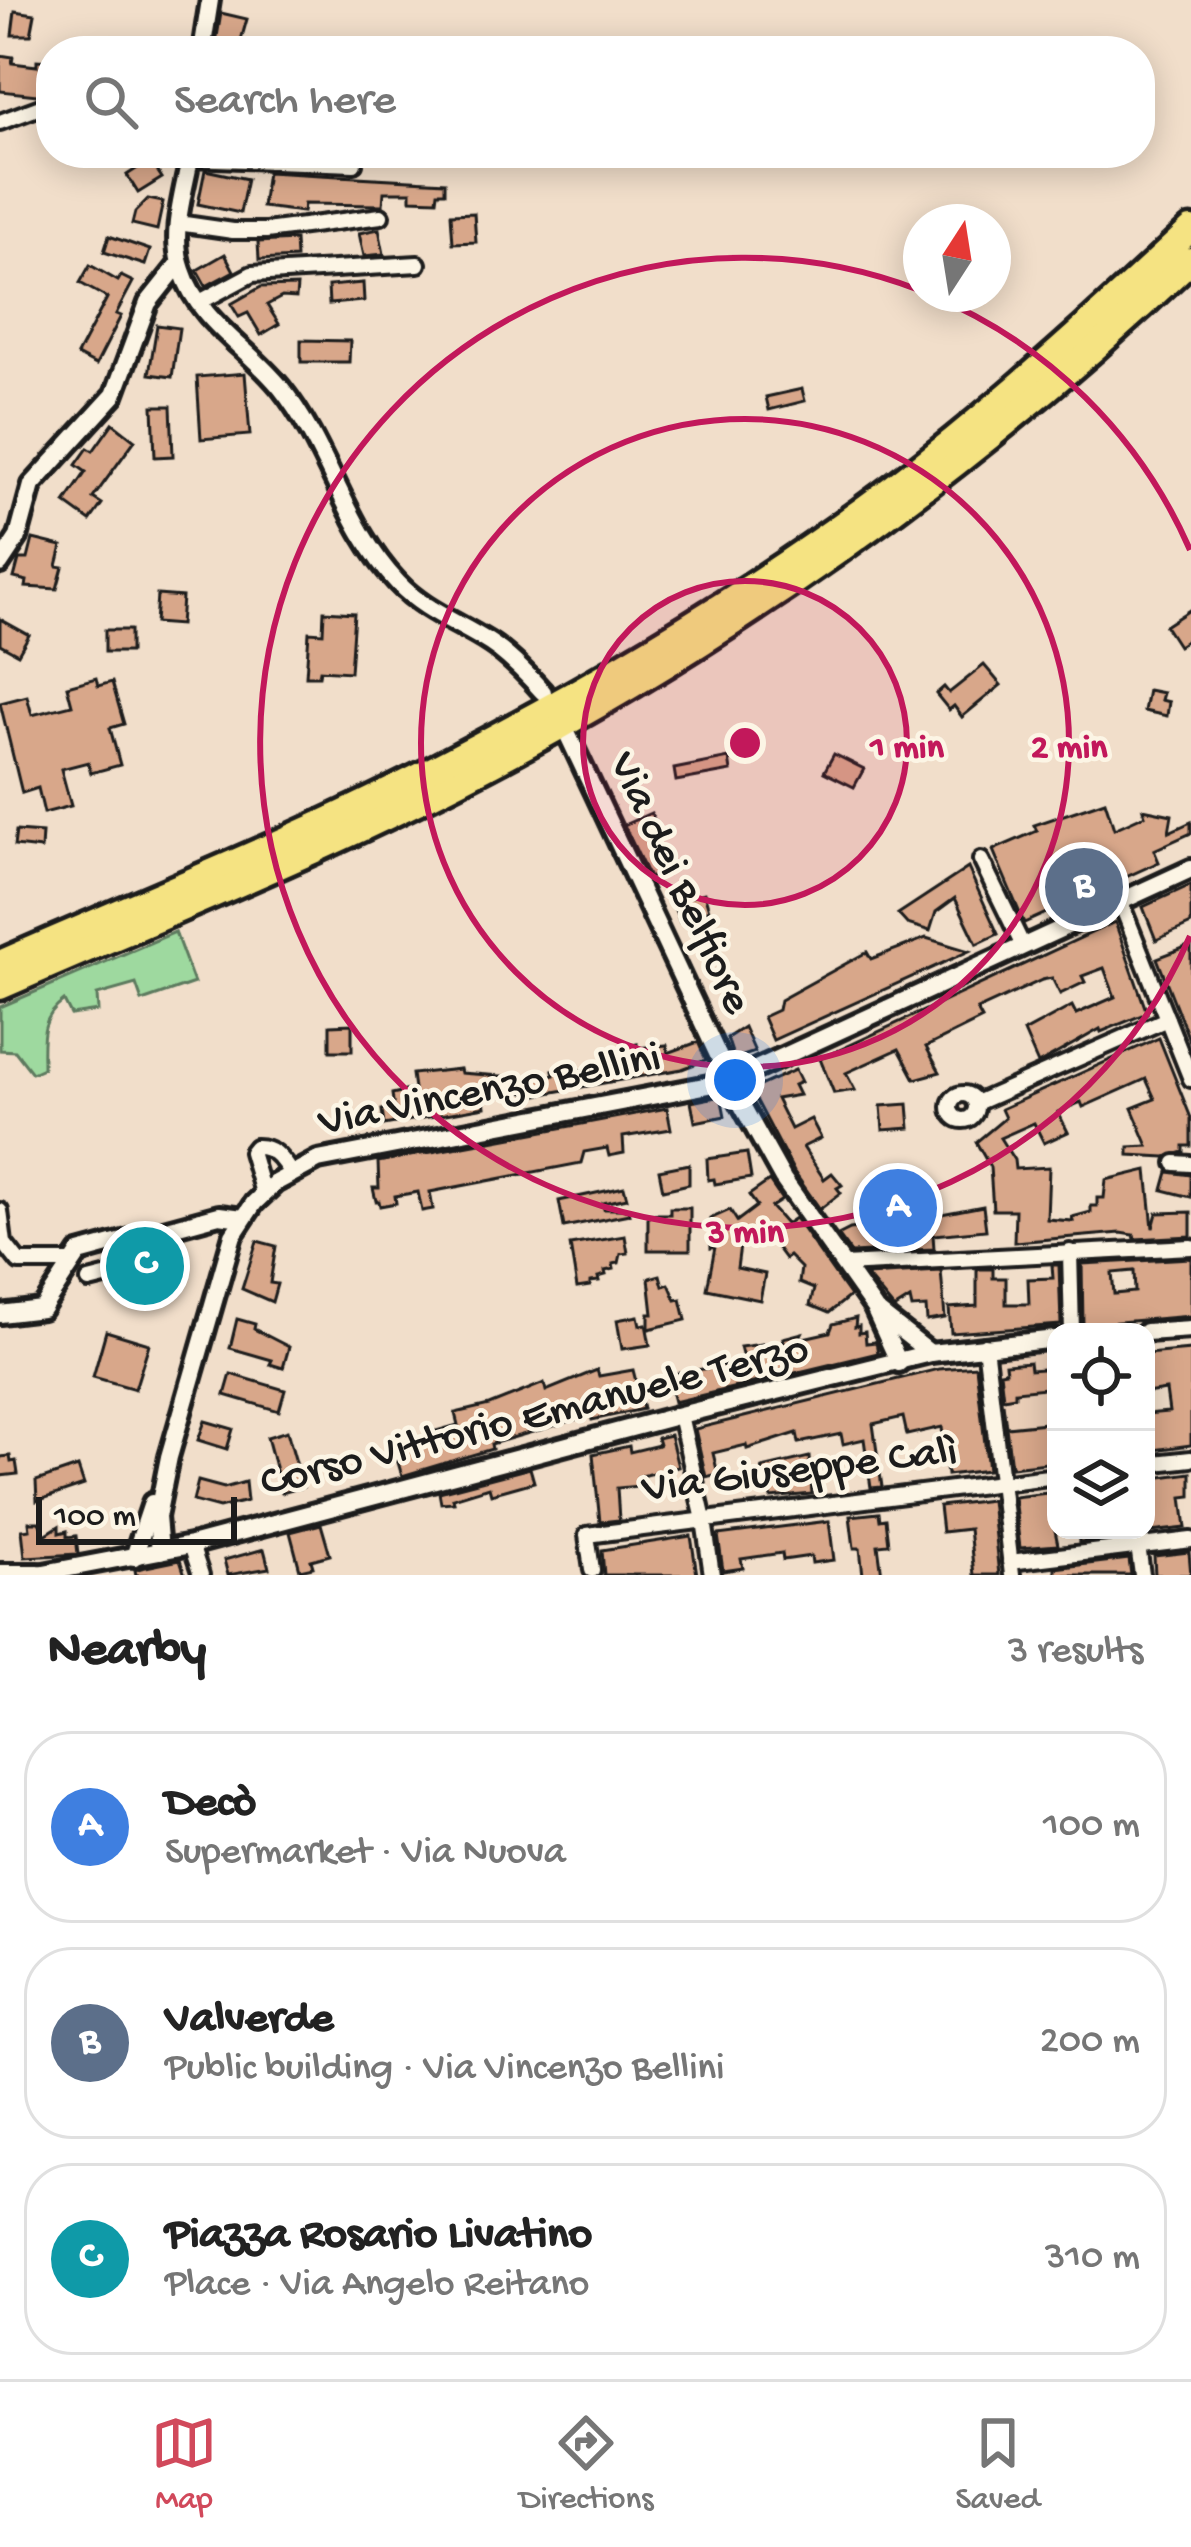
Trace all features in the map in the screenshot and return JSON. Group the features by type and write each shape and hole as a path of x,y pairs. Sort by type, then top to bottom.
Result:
{"highway":[{"path":"0,963 450,760 662,640 830,532 953,441 1075,338 1191,229"},
{"path":"0,987 442,789 691,648 828,560 967,459 1091,355 1191,260"}],"street":[{"path":"204,36 210,0"},
{"path":"0,122 36,109"},
{"path":"189,168 178,223 179,264 198,303 281,388 324,453 364,538 399,585 493,645 544,692"},
{"path":"178,223 266,231 381,216"},
{"path":"0,564 18,537 32,485 114,395 148,303 179,264"},
{"path":"198,303 252,274 418,264"},
{"name":"Via dei Belfiore","path":"568,735 730,1081 783,1179 874,1308"},
{"path":"981,860 1022,944"},
{"name":"Via Vincenzo Bellini","path":"169,1457 224,1261 243,1218 263,1193 291,1173 318,1160 359,1151 730,1081 1191,868"},
{"path":"1120,901 1191,1079"},
{"path":"976,1103 1167,1019"},
{"path":"263,1193 251,1152 255,1148 275,1152 291,1173"},
{"path":"0,1211 4,1243 19,1262 71,1260"},
{"path":"0,1313 41,1309 79,1253 219,1215 243,1218"},
{"path":"133,1238 141,1268"},
{"path":"844,1265 1191,1247"},
{"path":"1070,1252 1072,1323"},
{"path":"89,1281 176,1258"},
{"path":"874,1308 930,1353"},
{"path":"874,1308 898,1363"},
{"path":"1155,1331 1191,1329"},
{"name":"Corso Vittorio Emanuele Terzo","path":"0,1573 36,1574 160,1552 930,1353 1047,1340"},
{"path":"985,1345 1011,1568 1133,1539"},
{"path":"680,1415 712,1575"},
{"path":"160,1552 157,1517 169,1457"},
{"path":"134,1557 169,1457"},
{"path":"1155,1463 1191,1459"},
{"name":"Via Giuseppe Calì","path":"592,1570 587,1535 1047,1477"},
{"path":"1137,1539 1142,1575"},
{"path":"1155,1539 1191,1540"},
{"path":"191,1545 201,1575"}],"shaded area":[{"path":"1047,1354 1047,1423 1001,1428 993,1358"}],"green space":[{"path":"175,932 194,983 142,1001 136,984 97,995 98,1011 71,1015 64,1001 46,1022 43,1068 32,1073 15,1051 0,1050 0,1007"}],"building":[{"path":"15,11 35,14 31,35 12,35"},
{"path":"221,13 247,19 242,36 217,36"},
{"path":"0,55 13,57 12,63 36,66 36,95 0,91"},
{"path":"138,168 155,168 162,178 138,193 127,175"},
{"path":"205,170 247,179 240,213 198,204"},
{"path":"267,172 445,182 445,192 438,192 437,200 411,199 411,192 384,192 383,205 304,204 303,212 262,207"},
{"path":"148,199 163,202 157,230 132,224 135,212"},
{"path":"474,213 476,242 453,243 451,214"},
{"path":"379,229 384,254 364,256 359,233"},
{"path":"109,236 150,250 145,265 104,252"},
{"path":"295,240 296,258 259,260 258,242"},
{"path":"225,254 234,271 206,286 197,270"},
{"path":"90,265 118,281 121,276 133,282 96,365 77,355 107,298 80,283"},
{"path":"363,283 364,301 329,304 328,286"},
{"path":"297,286 296,298 282,297 267,305 279,324 261,335 248,313 239,317 231,304 261,287"},
{"path":"157,325 179,328 172,377 149,374"},
{"path":"301,340 350,341 349,362 301,362"},
{"path":"245,373 250,435 201,439 197,377"},
{"path":"802,389 805,401 769,410 766,397"},
{"path":"153,406 171,406 173,456 155,457"},
{"path":"113,423 135,440 93,498 102,504 90,521 65,503 86,472 76,465"},
{"path":"33,539 62,546 57,589 26,587 27,581 14,578 19,559 28,559"},
{"path":"157,595 182,597 180,625 155,623"},
{"path":"1191,609 1191,637 1178,646 1165,626"},
{"path":"324,611 354,613 350,672 320,670 319,676 306,676 309,632 323,633"},
{"path":"0,619 29,635 18,654 0,644"},
{"path":"105,630 130,630 130,652 105,652"},
{"path":"984,665 1001,685 962,717 954,706 949,710 936,694 944,687 949,693"},
{"path":"96,678 98,686 112,682 124,724 110,728 120,765 91,773 88,762 61,769 71,806 44,813 38,788 22,793 0,703 27,696 32,715 72,705 67,686"},
{"path":"1148,690 1163,693 1161,700 1169,702 1167,716 1144,711"},
{"path":"834,754 864,769 854,787 824,772"},
{"path":"729,758 731,771 676,781 674,769"},
{"path":"1105,801 1114,829 1145,815 1143,809 1172,815 1169,832 1191,822 1191,833 1154,850 1159,862 1024,923 993,850 1037,831 1034,825"},
{"path":"651,813 662,836 651,841 663,863 655,866 659,874 649,878 624,825"},
{"path":"16,831 42,833 41,849 14,846"},
{"path":"968,868 998,934 977,944 955,898 936,912 930,931 907,924 898,914"},
{"path":"1191,885 1191,924 1156,940 1143,907"},
{"path":"704,893 709,910 680,922 672,902"},
{"path":"1115,922 1147,1013 1100,1029 1038,1064 1024,1032 1072,1006 1076,1014 1115,997 1104,968 1082,976 1085,982 1060,994 1052,978 1042,980 977,1010 982,1019 926,1047 940,1072 915,1079 899,1049 846,1073 855,1090 834,1093 820,1059"},
{"path":"926,938 969,951 773,1040 763,1017 778,1010 780,1000 867,952 871,959"},
{"path":"1191,945 1191,1042 1190,1042 1157,958"},
{"path":"352,1024 352,1051 330,1051 330,1025"},
{"path":"744,1027 755,1052 734,1059 727,1038"},
{"path":"1159,1038 1191,1118 1191,1146 1184,1146 1184,1152 1166,1157 1129,1155 1129,1147 1148,1146 1132,1108 1155,1099 1146,1079 1083,1107 1081,1102 1058,1112 1068,1132 1044,1143 1034,1123 1000,1138 1015,1169 1049,1167 1047,1219 1073,1221 1072,1217 1091,1212 1097,1198 1104,1198 1106,1180 1147,1170 1153,1228 1157,1213 1191,1212 1191,1236 1135,1239 1121,1233 1014,1242 1015,1210 993,1210 990,1167 976,1142 1005,1118 1001,1109"},
{"path":"698,1042 706,1060 682,1069 526,1097 525,1092 484,1099 485,1107 384,1125 382,1110 394,1108 392,1094 414,1089 412,1074 460,1069 461,1073 513,1077 514,1083 554,1075 553,1070 613,1070 610,1051 637,1044 637,1048 667,1045 668,1053"},
{"path":"795,1070 801,1082 794,1085 799,1095 776,1099 791,1129 811,1119 821,1138 803,1147 824,1179 832,1173 842,1185 837,1188 841,1193 820,1209 794,1172 751,1090"},
{"path":"721,1096 725,1116 695,1122 691,1102"},
{"path":"908,1104 910,1128 883,1130 881,1106"},
{"path":"667,1108 671,1129 623,1137 624,1153 609,1156 607,1148 584,1152 581,1163 430,1192 433,1209 422,1211 418,1192 395,1196 396,1203 380,1206 376,1201 373,1188 379,1188 378,1162"},
{"path":"747,1153 751,1178 715,1184 714,1179 708,1180 707,1159"},
{"path":"689,1164 689,1184 663,1190 659,1170"},
{"path":"1168,1172 1191,1175 1191,1197 1163,1190"},
{"path":"769,1181 782,1200 771,1207 786,1224 795,1218 850,1296 829,1313 810,1305 814,1289 799,1283 801,1268 789,1256 785,1259 763,1229 755,1228 741,1238 737,1268 765,1274 760,1300 707,1289 715,1247 711,1248 710,1219 730,1210 737,1221 757,1206 749,1195"},
{"path":"918,1185 919,1211 930,1210 931,1216 983,1206 986,1230 933,1235 934,1249 851,1253 838,1235 886,1224 881,1191"},
{"path":"624,1187 627,1198 603,1203 604,1209 628,1209 629,1214 564,1227 559,1201"},
{"path":"670,1208 690,1208 690,1250 648,1250 648,1214 670,1214"},
{"path":"625,1236 628,1253 621,1254 614,1269 590,1286 577,1288 570,1245"},
{"path":"257,1241 276,1246 270,1283 277,1284 272,1302 242,1289"},
{"path":"1191,1258 1191,1316 1083,1323 1082,1264","holes":["1134,1271 1135,1292 1114,1294 1112,1273"]},
{"path":"1052,1265 1059,1265 1061,1323 951,1333 949,1308 977,1306 977,1269 993,1269 993,1278 1006,1278 1006,1304 1029,1304 1028,1279 1053,1278"},
{"path":"941,1271 945,1318 927,1321 926,1307 912,1308 910,1299 894,1309 866,1275"},
{"path":"660,1275 663,1286 669,1284 676,1300 681,1299 686,1320 649,1329 649,1314 653,1314 649,1278"},
{"path":"638,1316 640,1325 646,1324 650,1345 622,1349 617,1320"},
{"path":"856,1318 855,1327 865,1332 866,1343 876,1342 878,1353 674,1402 667,1375 744,1362 740,1347 784,1341 802,1333 799,1339 830,1332 833,1324"},
{"path":"237,1319 255,1324 254,1329 289,1347 283,1368 270,1364 272,1360 230,1348"},
{"path":"106,1331 149,1344 135,1389 93,1377"},
{"path":"1191,1350 1191,1445 1155,1450 1155,1413 1169,1412 1166,1390 1155,1392 1155,1353"},
{"path":"1029,1362 1030,1370 1047,1369 1047,1388 1015,1391 1015,1396 1003,1398 1000,1372 1006,1371 1005,1364"},
{"path":"976,1366 988,1470 947,1475 942,1427 907,1435 903,1417 873,1424 882,1487 871,1488 864,1439 843,1444 841,1434 799,1443 797,1433 747,1449 746,1445 713,1453 718,1474 706,1477 695,1429 939,1369"},
{"path":"597,1370 599,1376 633,1370 643,1409 592,1420 591,1415 402,1476 395,1452 427,1444 425,1434 458,1425 455,1413 544,1383 546,1391"},
{"path":"231,1374 285,1390 279,1411 225,1395"},
{"path":"205,1421 233,1429 227,1449 198,1440"},
{"path":"1047,1423 1047,1463 1011,1467 1006,1427"},
{"path":"287,1431 303,1487 282,1493 267,1437"},
{"path":"670,1435 678,1467 638,1477 639,1486 617,1488 619,1520 600,1522 593,1454 659,1445 657,1438"},
{"path":"10,1456 18,1474 0,1476 0,1457"},
{"path":"809,1457 812,1494 771,1498 762,1468"},
{"path":"78,1467 84,1485 37,1501 36,1481"},
{"path":"530,1468 534,1482 491,1494 489,1487 441,1503 439,1492"},
{"path":"1191,1473 1191,1496 1182,1497 1186,1528 1155,1531 1155,1478"},
{"path":"198,1481 224,1488 245,1482 247,1501 219,1508 193,1501"},
{"path":"1047,1493 1047,1539 1057,1539 1058,1545 1020,1548 1014,1497"},
{"path":"991,1500 999,1575 974,1575 969,1529 942,1532 939,1506"},
{"path":"879,1513 880,1520 886,1519 889,1544 878,1545 882,1575 863,1575 850,1516"},
{"path":"829,1521 834,1560 812,1563 811,1556 783,1560 782,1553 741,1559 743,1568 723,1571 718,1535"},
{"path":"29,1522 39,1522 45,1535 59,1526 59,1533 76,1536 78,1554 25,1557 22,1530 30,1529"},
{"path":"321,1524 330,1555 311,1560 313,1567 300,1570 290,1532"},
{"path":"691,1536 697,1575 604,1575 602,1550"},
{"path":"264,1549 269,1568 228,1575 224,1560"},
{"path":"1189,1552 1191,1575 1155,1575 1154,1556"},
{"path":"1129,1559 1131,1575 1055,1575 1055,1568"},
{"path":"180,1560 185,1575 136,1575 135,1570"}],"place":[{"name":"Valverde","path":"1084,887"},
{"name":"Decò","path":"898,1208"},
{"name":"Piazza Rosario Livatino","path":"145,1266"}]}
